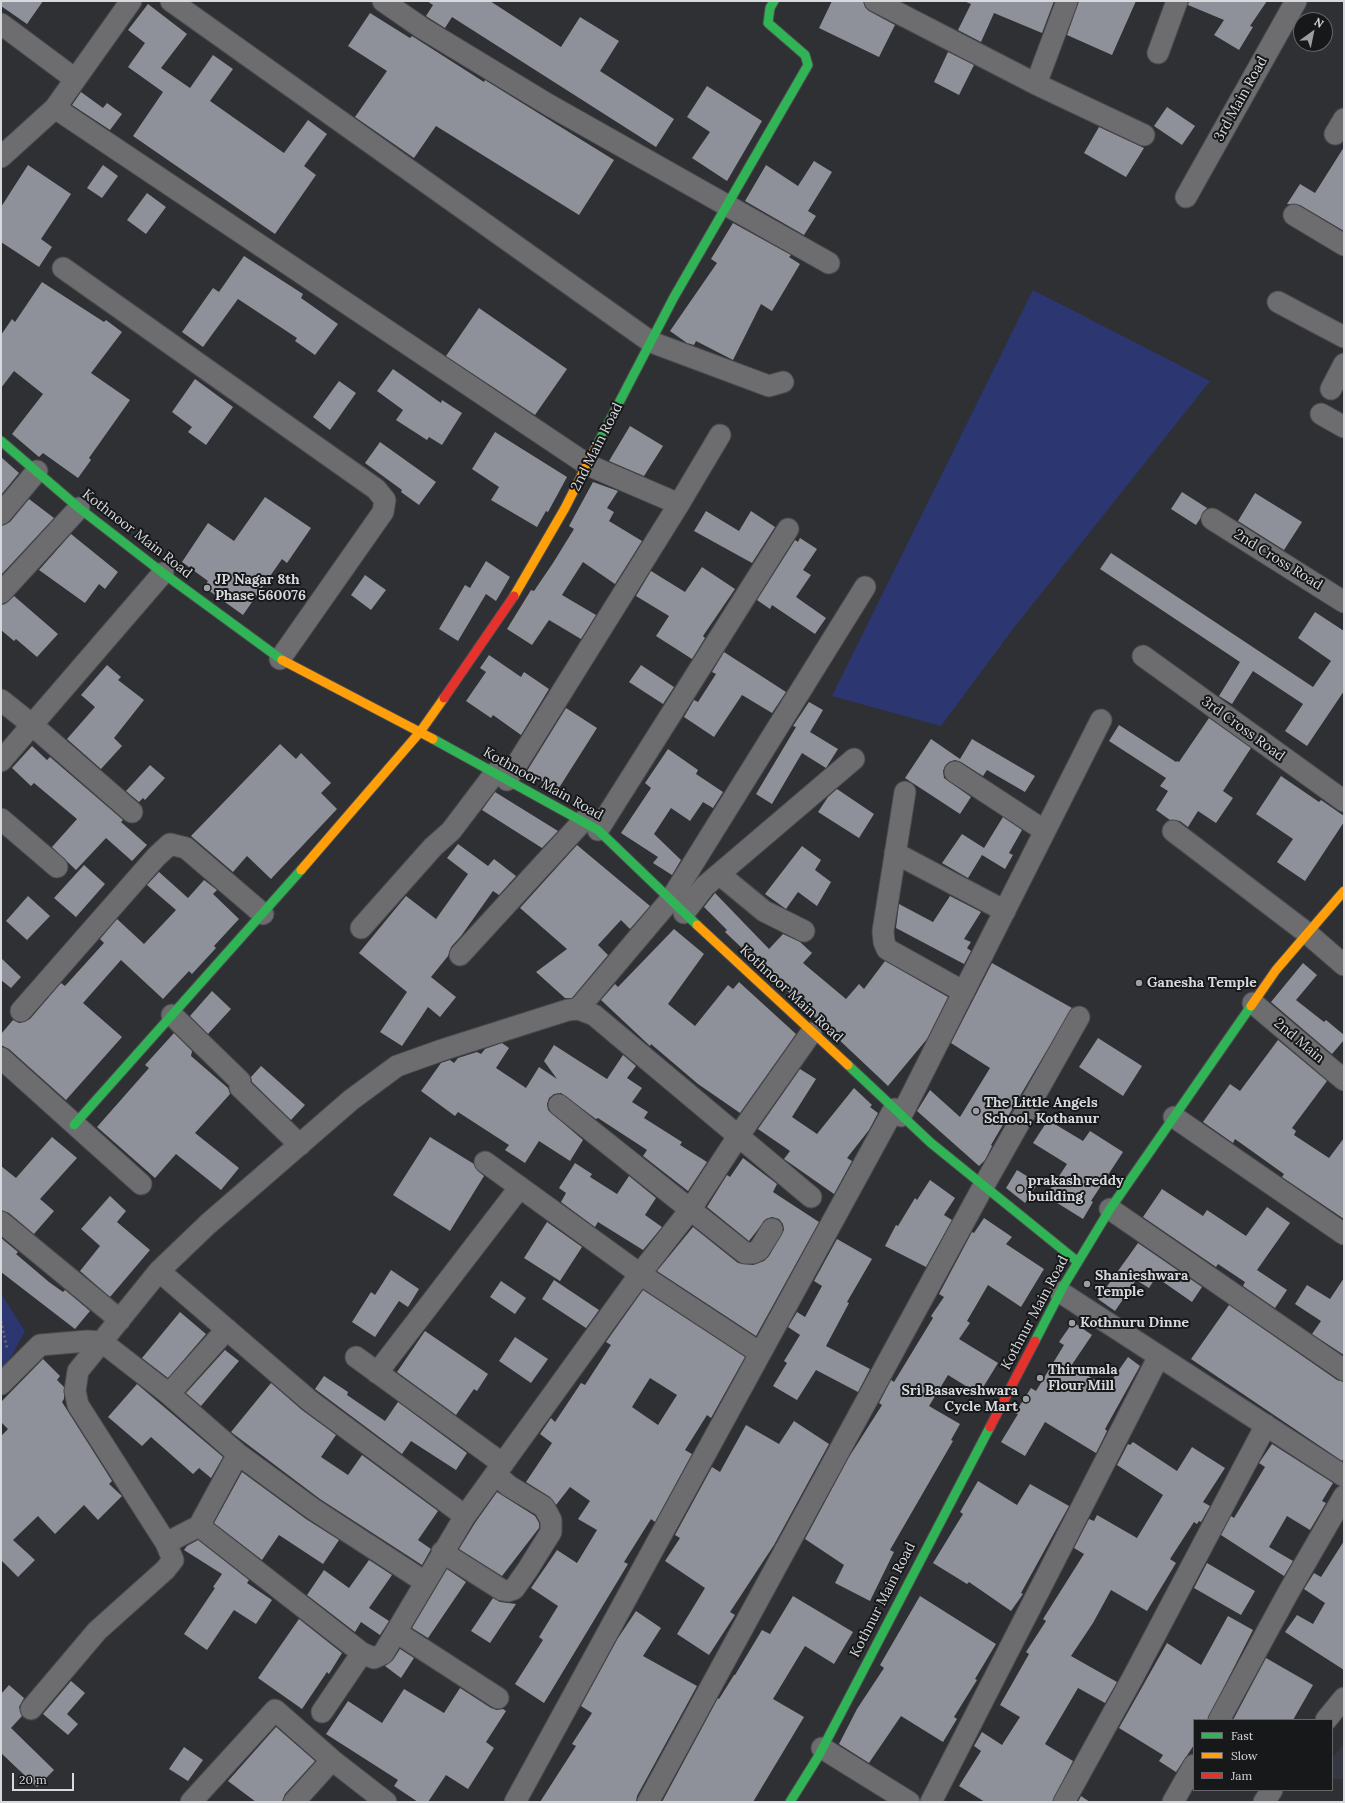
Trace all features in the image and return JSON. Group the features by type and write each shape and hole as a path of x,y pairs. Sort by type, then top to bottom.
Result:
{"street":[{"path":"3,152 55,108 131,1"},
{"path":"171,1 652,342 768,386 783,382"},
{"path":"383,1 422,28 549,105 829,264"},
{"name":"2nd Main Road","path":"74,1124 263,914 420,732 507,607 565,508 674,298 808,65 805,55 768,23 770,8 774,1"},
{"path":"875,1 1036,84 1144,135"},
{"path":"1036,84 1067,1"},
{"path":"1158,53 1178,1"},
{"name":"3rd Main Road","path":"1186,197 1296,1"},
{"path":"1,24 75,79"},
{"path":"55,108 588,465 679,504"},
{"path":"1294,215 1344,245"},
{"path":"63,268 376,489 385,500 383,512 280,659"},
{"path":"1278,302 1344,337"},
{"path":"1331,389 1344,364"},
{"path":"1321,414 1344,427"},
{"path":"361,928 433,847 451,831 501,777 679,504 720,435"},
{"name":"Kothnoor Main Road","path":"1,441 79,508 163,573 280,659 380,710 590,826 897,1112 983,1187 1078,1262"},
{"path":"1,514 37,472"},
{"path":"1,593 79,508"},
{"name":"2nd Cross Road","path":"1212,519 1344,602"},
{"path":"460,955 590,826 788,529"},
{"path":"1,761 31,724 163,573"},
{"path":"677,906 865,587"},
{"name":"3rd Cross Road","path":"1143,656 1344,801"},
{"path":"1,700 31,724 132,812"},
{"path":"515,1802 760,1353 964,992 1101,720"},
{"path":"578,1009 677,906 705,886 854,759"},
{"path":"955,772 1046,831"},
{"path":"905,792 883,931 886,949 964,992"},
{"path":"1,819 57,867"},
{"path":"1173,831 1308,933 1344,965"},
{"path":"21,1011 156,857 170,844 186,848 263,914"},
{"path":"895,853 1005,911"},
{"path":"719,874 764,911 804,930"},
{"name":"Kothnur Main Road","path":"790,1802 822,1748 1060,1292 1110,1209 1276,970 1344,892"},
{"name":"2nd Main","path":"1254,1003 1344,1080"},
{"path":"31,1709 96,1631 166,1570 173,1560 166,1543 78,1405 75,1391 78,1371 95,1341 120,1320 159,1271 208,1224 351,1100 397,1066 457,1045 568,1010 578,1009 594,1015 739,1135 811,1197"},
{"path":"172,1015 240,1081 240,1086 300,1145"},
{"path":"648,1802 983,1187 1079,1017"},
{"path":"199,1526 362,1653 374,1658 383,1654 442,1552 465,1516 640,1274 690,1210 739,1135 811,1033"},
{"path":"1,1058 141,1184"},
{"path":"559,1105 745,1253 753,1253 759,1250 772,1229"},
{"path":"1174,1117 1344,1234"},
{"path":"485,1162 640,1274 760,1353"},
{"path":"377,1373 520,1188"},
{"path":"1110,1209 1344,1370"},
{"path":"1,1222 120,1320"},
{"path":"159,1271 310,1400 465,1516"},
{"path":"1060,1292 1344,1476"},
{"path":"169,1394 227,1329"},
{"path":"1,1384 40,1345 95,1341 169,1394 238,1454 313,1509 425,1582"},
{"path":"931,1802 1159,1356"},
{"path":"356,1357 499,1469 509,1486 544,1508 551,1520 551,1532 514,1589 508,1591 502,1590 442,1552"},
{"path":"1064,1802 1132,1679 1266,1425"},
{"path":"166,1543 199,1526 238,1454"},
{"path":"1220,1719 1288,1593 1344,1496"},
{"path":"396,1632 498,1698"},
{"path":"322,1712 362,1653"},
{"path":"1327,1719 1344,1698"},
{"path":"191,1802 275,1710 332,1760 386,1802"},
{"path":"822,1748 909,1802"},
{"path":"294,1802 332,1760"},
{"path":"1173,1802 1193,1767"},
{"path":"1264,1802 1271,1791"}],"path":[{"path":"1,1321 8,1351"}],"shaded area":[{"path":"1033,290 1210,381 1012,630 941,726 832,696"},
{"path":"1,1294 25,1331 1,1376"},
{"path":"1344,1744 1344,1779 1333,1779 1333,1757"}],"building":[{"path":"1,1 43,1 27,24 1,6"},
{"path":"427,1 490,1 561,47 580,17 619,41 600,71 674,119 656,147 452,17 445,28 429,18 426,16 433,5"},
{"path":"832,1 863,1 865,7 869,11 895,25 879,57 819,28"},
{"path":"964,1 1054,1 1042,33 994,13 981,42 958,30 971,4"},
{"path":"1079,1 1136,1 1112,55 1067,35"},
{"path":"1189,1 1267,1 1250,26 1253,27 1239,50 1214,35 1224,20 1188,5"},
{"path":"148,4 187,34 161,68 190,88 213,55 233,69 210,101 284,153 308,120 327,134 304,166 316,175 275,234 133,136 163,92 128,67 145,43 128,30"},
{"path":"370,13 410,38 412,36 484,82 485,80 614,160 579,215 436,126 414,158 355,117 387,71 348,46"},
{"path":"948,52 974,65 959,95 934,82"},
{"path":"707,86 762,121 727,181 692,158 710,132 687,117"},
{"path":"81,92 103,108 107,103 122,114 110,130 72,105"},
{"path":"1167,107 1195,126 1182,145 1154,126"},
{"path":"1099,127 1144,148 1126,177 1084,153"},
{"path":"1344,147 1344,231 1300,205 1287,204 1300,184 1315,193"},
{"path":"814,161 832,172 808,211 816,216 804,235 745,201 766,165 798,186"},
{"path":"28,165 71,194 41,239 52,247 39,267 1,242 1,207"},
{"path":"103,165 118,176 102,198 87,188"},
{"path":"147,193 166,207 146,234 127,220"},
{"path":"733,223 791,255 789,257 800,264 772,311 761,304 733,360 696,341 694,345 687,343 670,331 717,263 711,259"},
{"path":"244,256 303,294 301,298 338,324 315,355 295,341 297,338 238,299 203,347 182,332 213,288 219,292"},
{"path":"42,282 104,322 106,320 122,332 91,373 130,400 89,458 91,460 78,478 43,453 39,457 12,434 43,394 14,371 1,388 1,335 12,319 15,322"},
{"path":"479,308 567,369 535,415 446,356"},
{"path":"393,369 441,403 442,400 462,413 442,445 429,437 427,440 396,420 403,410 377,391"},
{"path":"195,379 233,407 206,445 188,432 192,427 172,412"},
{"path":"339,381 356,393 330,430 313,417"},
{"path":"630,426 663,446 644,476 609,461"},
{"path":"495,432 567,477 548,512 546,511 537,527 491,500 499,487 472,469"},
{"path":"380,442 436,482 419,505 401,492 402,490 365,463"},
{"path":"1,457 19,473 1,495"},
{"path":"593,482 618,491 607,508 614,512 609,521 642,541 615,584 583,562 562,595 596,615 581,639 549,620 532,645 507,629 531,590 534,591 574,529 569,526"},
{"path":"1182,492 1207,508 1196,525 1171,509"},
{"path":"1255,493 1302,522 1284,550 1238,521"},
{"path":"265,497 311,528 287,563 282,559 243,615 204,587 208,581 182,562 208,523 234,541"},
{"path":"29,499 54,518 1,575 1,526 10,522"},
{"path":"706,511 739,531 751,511 775,527 752,563 694,531"},
{"path":"71,534 118,572 105,589 99,584 85,603 39,570"},
{"path":"800,538 817,549 803,570 811,575 796,597 826,618 815,634 772,605 770,609 757,600 795,540 798,542"},
{"path":"1111,553 1313,687 1331,661 1298,638 1315,612 1344,631 1344,691 1307,746 1285,731 1303,704 1253,671 1232,704 1219,696 1240,662 1100,569"},
{"path":"486,561 510,577 496,601 486,594 458,641 439,629 465,585 470,588"},
{"path":"702,567 735,589 703,636 705,638 692,659 656,636 669,616 636,596 651,571 685,592"},
{"path":"365,575 386,590 371,610 351,595"},
{"path":"14,596 58,634 37,657 16,639 14,641 1,630 1,605 5,604"},
{"path":"724,652 786,692 772,713 742,695 714,737 684,717 694,700 698,702 716,674 712,672"},
{"path":"489,655 521,677 524,672 549,689 521,735 493,715 491,718 466,701 486,672 480,668"},
{"path":"107,665 121,677 118,680 144,700 114,738 122,746 101,769 67,739 95,707 81,695"},
{"path":"641,665 674,687 663,704 629,682"},
{"path":"809,702 823,710 810,732 838,749 826,768 802,753 772,804 756,794 796,727 793,726"},
{"path":"566,708 597,728 557,791 527,771"},
{"path":"1209,718 1251,748 1223,791 1233,798 1216,823 1198,811 1188,827 1180,821 1170,820 1156,810 1168,791 1160,786 1166,778 1109,741 1119,725 1176,762 1179,762"},
{"path":"931,739 960,759 972,739 1035,776 1025,792 987,770 983,776 961,762 955,760 949,762 943,771 944,778 971,797 960,814 905,778"},
{"path":"280,744 296,759 301,753 331,783 321,793 337,809 271,879 247,856 233,872 191,836"},
{"path":"32,746 47,760 50,757 123,820 121,822 147,845 132,861 106,838 76,870 52,847 77,819 34,783 31,786 12,768"},
{"path":"668,749 698,770 696,774 723,792 713,808 703,802 690,821 671,808 654,834 681,860 672,875 653,863 658,857 621,833 651,788 645,783"},
{"path":"150,765 165,778 145,800 143,798 139,802 126,791"},
{"path":"1281,776 1319,802 1321,800 1344,816 1344,822 1305,881 1277,862 1293,839 1256,814"},
{"path":"837,789 874,814 859,838 818,812 828,797"},
{"path":"495,792 558,831 542,848 482,810"},
{"path":"1003,817 1022,830 1009,853 1013,855 1005,869 982,855 968,878 942,863 962,834 984,848"},
{"path":"458,844 488,866 494,859 516,876 499,895 493,891 461,936 451,947 448,956 431,977 456,997 440,1017 428,1007 402,1046 380,1032 407,992 359,953 406,896 436,919 468,874 447,858"},
{"path":"577,845 650,906 630,929 621,920 598,945 608,955 572,998 565,998 536,972 567,949 520,908"},
{"path":"802,846 821,860 815,870 831,882 817,906 798,892 786,909 765,894"},
{"path":"84,865 105,884 76,917 54,898"},
{"path":"159,872 188,898 204,880 217,890 213,894 239,919 214,946 216,948 192,974 189,971 163,999 121,960 83,1003 122,1037 66,1100 9,1049 1,1045 1,1034 13,1020 19,1023 30,1019 61,983 65,986 104,943 100,939 117,919 144,944 176,910 147,885"},
{"path":"715,893 769,949 783,934 800,942 812,953 803,963 846,999 859,984 864,989 885,961 948,997 927,1039 888,1086 725,932 727,930 704,907"},
{"path":"28,896 50,916 27,940 6,921"},
{"path":"950,896 981,912 964,939 971,942 967,948 971,951 964,964 896,928 899,904 933,922"},
{"path":"674,929 704,954 668,1004 695,1026 728,985 733,989 739,982 796,1034 740,1113 698,1084 651,1044 650,1046 601,1000 615,984 618,987"},
{"path":"1,958 21,977 11,988 1,980"},
{"path":"992,963 1072,1008 991,1145 992,1146 985,1160 979,1166 917,1111 930,1090 960,1117 990,1068 951,1043"},
{"path":"1303,963 1317,975 1296,1000 1324,1022 1326,1020 1344,1035 1344,1040 1332,1054 1271,1002"},
{"path":"212,991 231,1009 208,1034 190,1016"},
{"path":"174,1033 192,1051 191,1056 228,1088 230,1094 195,1133 239,1168 221,1190 176,1154 155,1178 97,1127 149,1068 145,1065"},
{"path":"1098,1038 1142,1066 1123,1096 1079,1067"},
{"path":"1278,1040 1327,1081 1292,1128 1296,1131 1294,1135 1329,1158 1344,1138 1344,1219 1282,1177 1284,1174 1235,1139 1233,1143 1203,1122 1230,1084 1240,1091"},
{"path":"502,1043 509,1048 496,1068 526,1088 539,1067 557,1079 544,1061 554,1045 607,1079 623,1055 636,1066 627,1078 642,1088 632,1102 648,1112 644,1118 682,1142 680,1145 707,1162 688,1191 643,1156 647,1150 598,1118 596,1119 561,1093 554,1094 549,1098 547,1104 548,1110 583,1140 570,1161 539,1141 525,1163 505,1150 509,1145 458,1112 455,1116 421,1091 441,1063 450,1060 454,1063 458,1058 477,1052 481,1054 485,1049"},
{"path":"261,1066 305,1105 291,1120 252,1082 251,1077"},
{"path":"800,1069 816,1079 792,1117 817,1134 854,1088 872,1105 870,1107 878,1113 869,1130 847,1158 852,1161 834,1194 784,1159 790,1151 758,1129"},
{"path":"1048,1120 1083,1141 1090,1131 1123,1152 1091,1201 1093,1202 1083,1219 1046,1196 1067,1164 1033,1143"},
{"path":"52,1137 77,1158 40,1199 54,1211 34,1234 9,1213 1,1210 1,1166 16,1178"},
{"path":"430,1137 474,1164 478,1171 484,1176 450,1231 393,1195"},
{"path":"743,1158 777,1184 773,1192 819,1222 756,1336 657,1271 693,1227 738,1263 753,1265 764,1261 769,1256 784,1230 783,1224 779,1219 772,1217 766,1219 749,1241 707,1207 727,1175 730,1177"},
{"path":"575,1163 592,1174 590,1177 617,1194 629,1176 656,1198 645,1215 662,1227 643,1250 598,1222 595,1227 561,1202 566,1193 559,1188"},
{"name":"prakash reddy building","path":"1017,1170 1038,1183 1025,1203 1006,1188"},
{"path":"930,1180 955,1198 944,1215 952,1220 926,1267 885,1246 896,1225 898,1226 915,1198 917,1200"},
{"path":"1162,1189 1203,1216 1207,1210 1246,1236 1267,1207 1290,1223 1257,1270 1287,1290 1275,1308 1243,1286 1245,1282 1218,1264 1216,1267 1143,1217"},
{"path":"110,1196 126,1211 117,1222 150,1250 110,1297 80,1271 100,1246 81,1229"},
{"path":"984,1218 1012,1237 1006,1244 1044,1269 1021,1307 988,1285 967,1321 970,1323 959,1339 998,1363 979,1394 948,1375 929,1406 960,1424 951,1440 953,1441 890,1550 894,1552 870,1601 835,1583 844,1565 805,1539 849,1457 882,1405 879,1403 891,1380 894,1382 933,1318 931,1316 944,1297 939,1294 972,1232 974,1233"},
{"path":"547,1222 582,1247 560,1281 524,1258"},
{"path":"1,1238 18,1252 16,1254 49,1282 63,1292 65,1290 90,1311 75,1329 1,1272"},
{"path":"837,1239 872,1259 847,1302 849,1303 826,1346 870,1369 858,1392 816,1370 797,1400 773,1386 787,1363 784,1361 800,1335 788,1327 797,1312 805,1317 822,1286 814,1281"},
{"path":"1138,1243 1202,1287 1192,1302 1156,1277 1149,1288 1136,1280 1115,1311 1098,1299"},
{"path":"391,1270 419,1289 408,1307 399,1301 375,1337 352,1322 371,1292 375,1295"},
{"path":"1344,1278 1344,1355 1312,1334 1321,1321 1295,1304 1307,1285 1330,1299"},
{"path":"554,1280 599,1310 586,1328 542,1299"},
{"path":"501,1281 526,1298 515,1314 490,1297"},
{"path":"643,1290 745,1357 711,1418 707,1415 685,1450 692,1454 655,1522 651,1519 624,1562 628,1564 544,1703 515,1684 543,1640 539,1637 558,1606 531,1588 557,1550 577,1563 597,1530 578,1519 590,1501 570,1487 556,1505 550,1497 526,1482 552,1443 540,1434 551,1418 555,1422 581,1383 585,1385 611,1345 606,1342","holes":["650,1378 677,1395 658,1425 632,1407"]},
{"path":"1229,1305 1337,1380 1344,1382 1344,1458 1342,1461 1191,1359"},
{"path":"180,1312 206,1334 168,1378 142,1358"},
{"path":"1073,1322 1092,1335 1071,1366 1107,1387 1128,1357 1140,1366 1105,1429 1107,1431 1096,1453 1045,1422 1025,1456 1001,1442 1018,1414 1015,1413 1031,1388 1036,1391 1064,1345 1059,1342"},
{"path":"425,1331 488,1374 477,1391 474,1389 456,1415 397,1372"},
{"path":"515,1337 548,1359 531,1383 499,1361"},
{"path":"225,1350 239,1361 201,1406 186,1393"},
{"path":"43,1359 60,1376 57,1380 64,1387 64,1399 62,1402 112,1481 109,1484 122,1496 98,1520 84,1505 55,1534 38,1516 13,1540 35,1560 18,1577 1,1560 1,1436 8,1429 1,1422 1,1402"},
{"path":"324,1376 348,1392 347,1395 385,1421 398,1402 467,1453 456,1470 411,1441 402,1454 315,1389"},
{"path":"271,1383 302,1410 336,1435 321,1457 348,1475 362,1455 438,1511 418,1540 431,1549 422,1565 320,1499 231,1432"},
{"path":"137,1384 223,1457 211,1478 199,1468 193,1474 151,1437 142,1446 108,1417"},
{"path":"794,1421 829,1444 774,1545 730,1612 735,1615 709,1655 677,1634 705,1588 665,1561 680,1538 675,1535 712,1467 720,1472 746,1425 779,1444"},
{"path":"1133,1442 1177,1471 1192,1447 1225,1468 1203,1502 1210,1506 1201,1522 1199,1521 1197,1524 1194,1522 1170,1559 1176,1563 1147,1611 1111,1590 1093,1623 1071,1656 1117,1682 1105,1703 1078,1688 1045,1744 1073,1761 1052,1802 985,1802 959,1786 981,1751 974,1746 982,1732 1002,1745 1020,1717 1000,1705 1029,1654 1026,1652 1046,1621 1043,1619 1084,1554 1074,1548 1089,1519 1094,1521 1097,1515 1137,1538 1163,1495 1117,1465 1128,1444 1130,1445"},
{"path":"1272,1444 1333,1483 1322,1501 1326,1503 1310,1530 1287,1516 1269,1547 1293,1561 1284,1576 1221,1535 1231,1516 1234,1518 1265,1467 1259,1463"},
{"path":"242,1472 306,1519 339,1540 323,1564 279,1535 262,1560 214,1523"},
{"path":"978,1481 1017,1505 1030,1484 1069,1506 1021,1593 1023,1594 1011,1611 969,1582 967,1584 933,1563 963,1514 960,1512"},
{"path":"497,1492 535,1516 539,1523 539,1528 502,1576 459,1549"},
{"path":"198,1540 249,1580 247,1583 272,1600 256,1624 234,1610 207,1650 184,1634 215,1588 213,1587 222,1574 184,1550 187,1546"},
{"path":"1344,1541 1344,1670 1285,1632 1297,1615 1313,1624 1325,1603 1304,1589 1314,1573 1321,1577"},
{"path":"369,1560 392,1575 369,1608 389,1621 380,1635 361,1622 355,1632 307,1595 324,1570 349,1588"},
{"path":"1207,1563 1255,1591 1241,1615 1194,1588"},
{"path":"447,1569 466,1582 428,1638 412,1628"},
{"path":"793,1596 853,1632 834,1664 805,1646 773,1699 804,1717 753,1802 662,1802 718,1698 719,1699 735,1675 762,1630 770,1634"},
{"path":"920,1596 996,1644 975,1679 977,1680 954,1717 957,1719 943,1742 901,1716 869,1763 839,1744 857,1709 884,1668 880,1665"},
{"path":"493,1598 500,1602 516,1604 490,1643 471,1631"},
{"path":"636,1611 661,1628 643,1656 697,1686 637,1796 636,1802 540,1802 576,1746 572,1744 592,1713 581,1706 618,1638"},
{"path":"1228,1616 1253,1630 1208,1719 1193,1719 1193,1746 1176,1772 1159,1761 1163,1755 1119,1728 1167,1643 1201,1665"},
{"path":"299,1619 342,1653 329,1674 327,1672 302,1709 258,1678"},
{"path":"400,1649 414,1658 401,1678 385,1666 393,1660"},
{"path":"1266,1658 1313,1685 1294,1719 1234,1719"},
{"path":"71,1681 85,1693 67,1714 78,1724 68,1735 43,1714"},
{"path":"9,1685 24,1698 19,1707 22,1716 11,1728 54,1770 37,1787 1,1753 1,1694"},
{"path":"460,1688 491,1708 497,1710 503,1709 506,1711 486,1742 494,1748 468,1789 446,1775 428,1802 418,1802 394,1786 398,1780 326,1734 348,1701 382,1723 404,1689 444,1713"},
{"path":"276,1727 315,1761 285,1794 282,1802 256,1802 228,1781"},
{"path":"184,1747 203,1760 188,1781 169,1769"},
{"path":"1081,1796 1090,1802 1078,1802"}],"traffic: fast":[{"path":"597,445 674,297 808,65 805,55 768,23 770,8 774,1"},
{"path":"1,441 79,508 163,573 282,660"},
{"path":"433,739 598,830 697,925"},
{"path":"74,1125 301,870"},
{"path":"1035,1341 1064,1285 1110,1209 1251,1006"},
{"path":"848,1065 931,1143 1078,1262"},
{"path":"790,1802 818,1757 990,1427"}],"traffic: slow":[{"path":"514,596 565,508 597,445"},
{"path":"282,660 433,739"},
{"path":"301,870 420,732 444,698"},
{"path":"1251,1006 1276,970 1344,891"},
{"path":"697,925 848,1065"}],"traffic: jam":[{"path":"444,698 514,596"},
{"path":"990,1427 1035,1341"}],"place":[{"name":"JP Nagar 8th Phase 560076","path":"207,588"},
{"name":"Ganesha Temple","path":"1139,983"},
{"name":"The Little Angels School, Kothanur","path":"976,1111"},
{"name":"prakash reddy building","path":"1020,1189"},
{"name":"Shanieshwara Temple","path":"1087,1284"},
{"name":"Kothnuru Dinne","path":"1072,1323"},
{"name":"Thirumala Flour Mill","path":"1040,1378"},
{"name":"Sri Basaveshwara Cycle Mart","path":"1026,1399"}]}
